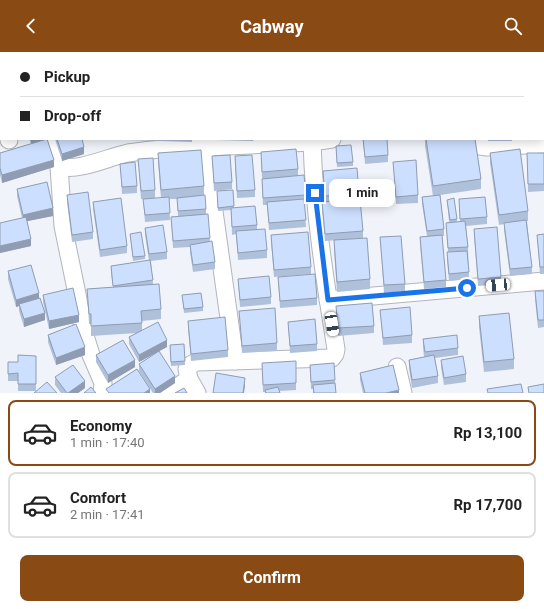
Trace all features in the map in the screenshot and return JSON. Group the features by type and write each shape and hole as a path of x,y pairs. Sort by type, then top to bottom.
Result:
{"street":[{"path":"51,140 59,166 63,226 83,329 91,355 103,383 102,393"},
{"path":"59,166 71,168 127,154 170,147 205,147 312,142 325,140"},
{"path":"478,140 480,146 487,147 544,144"},
{"path":"168,393 193,386 187,369 192,363 210,361 332,358 335,354 336,349 328,300 313,178 312,142"},
{"path":"205,147 234,361"},
{"path":"328,300 544,281"},
{"path":"398,367 403,393"}],"building":[{"path":"47,140 54,160 2,175 0,168 0,153"},
{"path":"57,140 82,140 84,147 62,154"},
{"path":"363,140 387,140 388,155 365,157"},
{"path":"426,140 475,140 481,179 433,186"},
{"path":"351,145 353,162 337,163 336,146"},
{"path":"296,149 298,169 262,172 261,152"},
{"path":"520,149 528,211 499,215 490,153"},
{"path":"201,150 204,186 161,190 158,153"},
{"path":"527,153 544,153 544,184 528,184"},
{"path":"230,155 232,182 214,183 212,156"},
{"path":"252,155 255,190 237,191 235,156"},
{"path":"153,158 155,190 141,191 138,159"},
{"path":"416,160 418,195 396,197 393,162"},
{"path":"135,162 137,186 122,187 120,164"},
{"path":"357,168 359,193 325,196 323,171"},
{"path":"304,175 306,195 263,198 262,179"},
{"path":"47,182 53,208 23,215 17,189"},
{"path":"233,190 234,206 218,208 217,191"},
{"path":"88,192 93,232 72,235 67,195"},
{"path":"205,195 206,209 178,211 177,198"},
{"path":"440,195 444,229 427,231 422,197"},
{"path":"169,197 170,213 145,215 143,199"},
{"path":"485,197 487,217 460,219 459,199"},
{"path":"121,198 127,246 100,250 93,202"},
{"path":"454,198 457,219 450,220 447,200"},
{"path":"304,199 306,220 269,223 267,202"},
{"path":"360,199 363,231 325,234 322,202"},
{"path":"255,206 257,225 232,227 231,208"},
{"path":"208,214 210,238 173,241 171,217"},
{"path":"26,217 31,239 0,246 0,223"},
{"path":"526,220 532,267 510,269 504,223"},
{"path":"465,221 468,247 448,248 446,223"},
{"path":"163,225 167,252 149,254 145,228"},
{"path":"497,227 501,277 478,279 474,229"},
{"path":"265,229 267,250 238,253 236,231"},
{"path":"141,232 145,256 133,257 130,234"},
{"path":"308,232 311,267 274,270 271,235"},
{"path":"544,234 544,267 540,267 537,235"},
{"path":"442,235 446,280 424,282 420,237"},
{"path":"401,236 405,284 384,285 380,237"},
{"path":"367,238 370,279 337,282 334,240"},
{"path":"212,241 215,262 193,265 190,245"},
{"path":"467,251 469,272 449,274 447,252"},
{"path":"150,260 153,280 113,286 111,266"},
{"path":"31,265 39,293 16,300 8,271"},
{"path":"315,274 317,298 280,301 278,277"},
{"path":"269,276 271,297 240,300 238,279"},
{"path":"159,284 161,309 141,311 142,323 91,326 91,314 89,314 87,289"},
{"path":"73,288 79,315 49,321 43,295"},
{"path":"535,291 544,291 544,320 538,320"},
{"path":"201,293 203,307 184,309 182,295"},
{"path":"40,298 45,313 24,319 19,304"},
{"path":"372,303 374,326 338,328 336,306"},
{"path":"410,307 412,335 383,338 380,310"},
{"path":"275,308 277,343 242,346 239,311"},
{"path":"509,313 514,359 484,362 479,316"},
{"path":"225,317 228,350 191,354 188,321"},
{"path":"315,319 317,344 290,346 288,322"},
{"path":"158,322 167,340 139,355 129,337"},
{"path":"76,324 85,347 56,358 48,335"},
{"path":"457,335 458,348 425,352 423,339"},
{"path":"123,340 135,360 108,375 96,355"},
{"path":"184,344 185,361 171,362 170,345"},
{"path":"159,351 175,376 155,389 139,364"},
{"path":"18,355 36,356 36,384 18,384 18,373 8,374 8,362 18,362"},
{"path":"434,355 438,376 412,380 409,360"},
{"path":"463,356 466,374 444,378 441,360"},
{"path":"296,361 296,383 263,385 262,363"},
{"path":"334,363 335,380 311,382 310,365"},
{"path":"73,365 85,381 67,393 55,377"},
{"path":"393,365 399,390 386,393 365,393 360,373"},
{"path":"137,369 150,389 144,393 109,393 106,389"},
{"path":"216,373 245,378 243,393 213,393"},
{"path":"47,382 57,393 34,393"},
{"path":"335,383 336,393 314,393 313,385"},
{"path":"521,384 523,393 488,393 487,389"},
{"path":"544,384 544,393 529,393 528,387"},
{"path":"91,387 96,393 84,393"},
{"path":"278,387 280,393 266,393 265,390"},
{"path":"184,388 187,393 175,393"}],"route":[{"path":"315,193 328,300 467,288"}]}
